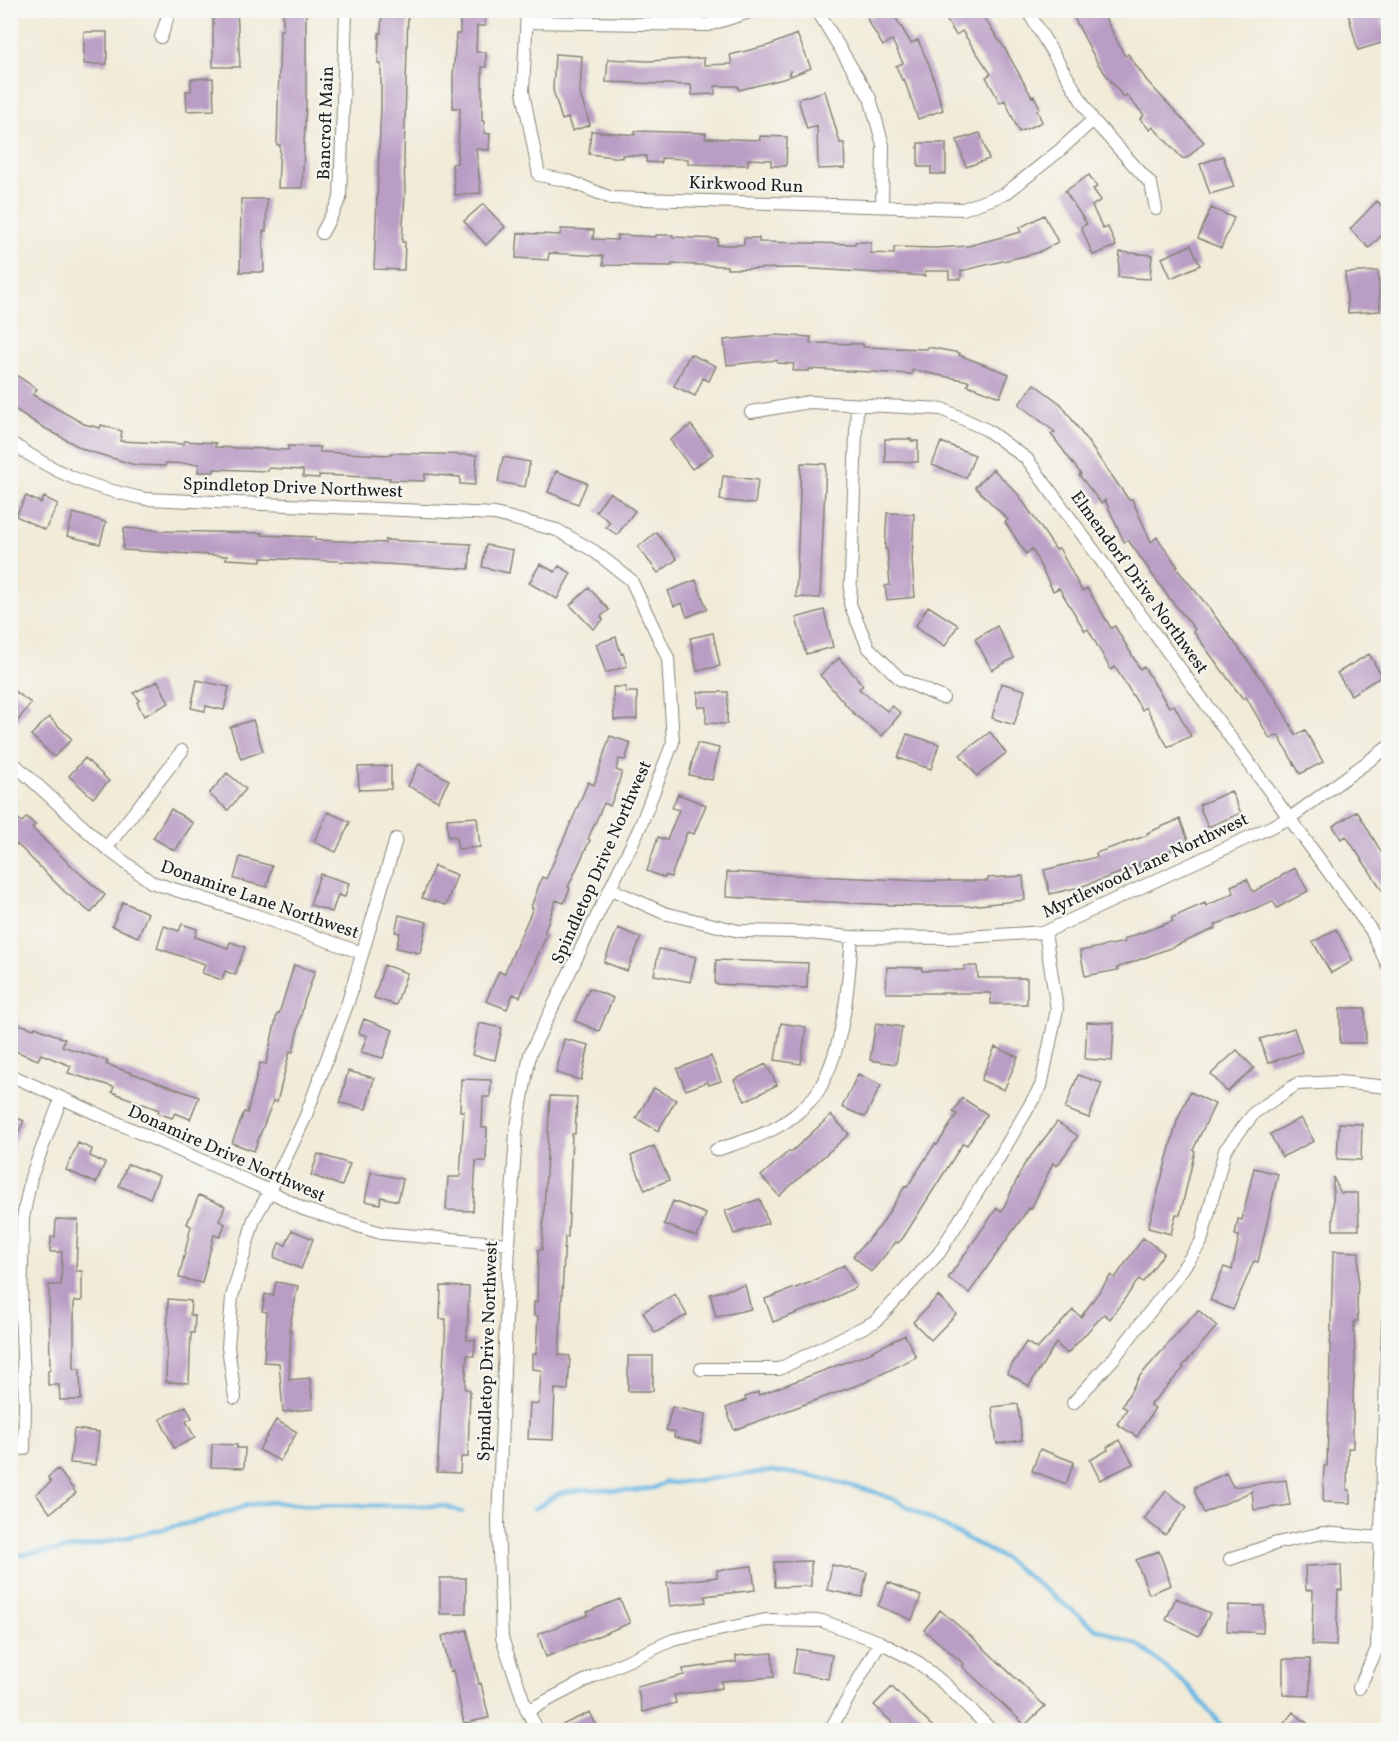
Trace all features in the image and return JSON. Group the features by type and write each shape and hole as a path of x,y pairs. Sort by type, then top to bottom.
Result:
{"street":[{"path":"161,37 170,10"},
{"name":"Bancroft Main","path":"322,232 340,199 346,10"},
{"path":"527,16 708,25 756,10"},
{"path":"817,10 870,98 883,144 882,206"},
{"path":"1027,10 1093,120 1152,184 1156,209"},
{"name":"Kirkwood Run","path":"527,16 523,92 538,175 569,181 611,198 963,209 1005,194 1059,151 1093,120"},
{"name":"Elmendorf Drive Northwest","path":"751,412 809,402 942,409 987,430 1027,459 1371,930 1389,966"},
{"path":"856,405 850,604 868,647 900,679 943,698"},
{"name":"Spindletop Drive Northwest","path":"10,442 44,465 75,479 106,490 146,499 495,514 557,530 594,551 631,580 668,658 674,742 640,827 530,1054 516,1132 509,1244 498,1522 502,1638 527,1711 538,1731"},
{"name":"Myrtlewood Lane Northwest","path":"611,889 664,913 739,931 798,932 852,937 951,938 1045,932 1290,818 1389,747"},
{"path":"106,848 182,751"},
{"name":"Donamire Lane Northwest","path":"10,760 106,848 150,882 255,915 363,953"},
{"path":"234,1398 228,1347 232,1297 254,1220 305,1118 348,1002 396,839"},
{"path":"701,1369 779,1369 876,1321 939,1253 1041,1086 1057,1009 1045,932"},
{"path":"716,1150 749,1139 788,1121 820,1090 839,1043 852,937"},
{"name":"Donamire Drive Northwest","path":"10,1075 270,1191 303,1209 381,1233 509,1244"},
{"path":"1073,1403 1114,1358 1201,1242 1225,1150 1255,1112 1298,1084 1339,1082 1389,1087"},
{"path":"24,1449 25,1402 21,1311 22,1218 32,1177 61,1098"},
{"path":"1359,1688 1377,1649 1389,1321"},
{"path":"1230,1559 1277,1543 1323,1533 1381,1538"},
{"path":"527,1711 594,1676 672,1640 765,1620 822,1620 880,1642 919,1663 947,1686 991,1731"},
{"path":"830,1731 880,1642"}],"building":[{"path":"213,10 237,10 240,67 213,67"},
{"path":"283,10 306,10 306,103 302,188 278,188 280,30 283,30"},
{"path":"382,10 408,10 402,242 405,242 404,270 374,269 381,106 381,64 378,64"},
{"path":"460,10 485,10 485,26 477,26 476,52 486,52 486,67 482,67 482,121 484,121 484,133 490,134 489,150 476,149 481,193 455,195 452,164 457,163 460,108 453,108 453,77 456,34 460,34"},
{"path":"881,10 891,10 911,43 918,40 930,67 943,110 918,119 904,79 902,80 896,66 903,63 892,40 883,46 867,19"},
{"path":"940,10 979,10 1005,49 1032,97 1034,96 1040,108 1037,110 1042,122 1019,132 1005,100 1000,103 986,77 991,74 962,31 956,35"},
{"path":"1070,10 1101,10 1125,56 1128,54 1147,81 1204,142 1187,158 1182,158 1153,127 1150,130 1140,119 1144,115 1126,95 1123,97 1098,64"},
{"path":"1347,10 1379,10 1388,41 1358,50"},
{"path":"84,32 107,32 107,64 84,64"},
{"path":"797,34 811,68 791,76 790,70 789,77 783,79 739,90 738,86 715,86 715,94 692,95 691,85 606,82 608,59 648,61 704,58 704,65 732,64 730,55 770,45"},
{"path":"555,54 582,56 580,94 590,125 572,131 568,118 562,120 553,90"},
{"path":"213,78 214,110 187,111 186,91 191,91 191,79"},
{"path":"825,91 840,143 844,143 845,168 818,169 817,126 807,129 798,99"},
{"path":"591,131 635,135 635,131 706,133 705,138 760,140 760,136 787,137 786,166 771,166 771,160 748,159 748,165 688,164 688,159 661,158 661,163 646,162 646,156 622,155 622,158 589,154"},
{"path":"980,133 989,159 966,167 957,140"},
{"path":"918,143 946,143 946,174 931,174 931,167 918,167"},
{"path":"1223,156 1234,187 1210,194 1200,164"},
{"path":"1089,175 1097,187 1093,189 1101,200 1092,206 1103,229 1108,227 1116,246 1093,255 1081,227 1087,224 1065,191"},
{"path":"241,199 267,199 266,231 263,231 264,272 240,272"},
{"path":"1377,201 1389,213 1389,228 1369,248 1350,229"},
{"path":"483,204 505,227 486,245 464,221"},
{"path":"1211,208 1234,218 1221,248 1198,238"},
{"path":"1044,215 1058,242 1037,253 961,271 961,279 949,279 949,271 925,271 925,276 799,268 727,269 727,266 672,264 672,266 603,265 603,256 549,253 548,260 516,258 518,233 560,235 561,229 594,230 593,239 617,240 617,235 656,237 656,235 673,235 673,237 718,239 717,245 744,245 744,238 759,238 759,242 855,244 855,242 871,242 871,253 894,254 894,247 968,246 1021,232 1019,228"},
{"path":"1191,245 1200,265 1171,278 1162,258"},
{"path":"1120,252 1152,255 1150,279 1118,277"},
{"path":"1378,271 1380,311 1348,313 1345,273"},
{"path":"776,335 811,337 810,343 863,344 863,347 927,349 927,347 960,353 959,355 1009,374 1000,397 967,385 969,381 912,370 912,374 809,369 809,371 793,371 794,364 777,363 777,360 727,365 724,340"},
{"path":"690,354 716,366 709,381 703,378 695,396 674,386"},
{"path":"10,371 37,389 33,395 84,424 100,428 101,425 122,431 120,441 184,444 184,441 216,443 215,447 288,450 288,446 320,447 320,452 390,455 391,453 477,455 475,485 460,484 460,477 425,474 424,481 319,475 319,478 303,477 303,470 214,469 214,472 198,472 199,464 135,465 85,450 10,406"},
{"path":"1034,384 1061,404 1129,500 1132,499 1151,542 1157,537 1178,567 1176,568 1207,605 1276,699 1296,735 1305,730 1323,762 1300,774 1278,735 1270,739 1246,697 1243,699 1193,631 1195,629 1169,598 1128,540 1124,542 1105,500 1101,503 1079,475 1081,474 1051,434 1055,432 1019,404"},
{"path":"691,425 713,454 692,469 670,440"},
{"path":"885,439 918,441 918,462 885,462"},
{"path":"941,442 975,455 966,478 932,465"},
{"path":"503,457 530,462 525,487 498,482"},
{"path":"801,463 826,464 820,598 796,597"},
{"path":"993,469 1018,494 1056,550 1059,548 1082,591 1087,588 1111,628 1115,626 1140,669 1144,667 1169,707 1174,705 1191,736 1168,747 1146,707 1142,710 1115,667 1111,670 1088,629 1085,631 1059,588 1053,591 1032,549 1026,554 1005,522 1008,520 975,487"},
{"path":"556,471 587,483 578,504 548,492"},
{"path":"723,476 758,480 755,504 720,500"},
{"path":"610,492 635,511 617,535 606,527 610,522 596,511"},
{"path":"26,496 41,503 44,497 58,504 45,530 16,516"},
{"path":"73,513 106,522 100,544 67,536"},
{"path":"887,513 914,514 912,561 915,597 887,600 885,586 890,585 887,549 885,549"},
{"path":"124,528 157,531 262,533 262,535 315,537 315,540 471,544 469,569 261,558 261,561 226,559 227,556 123,550"},
{"path":"656,532 677,559 658,573 638,547"},
{"path":"486,545 513,550 509,573 482,567"},
{"path":"540,564 555,572 559,566 571,573 557,599 529,583"},
{"path":"696,580 707,609 687,617 682,603 674,606 668,591"},
{"path":"589,588 609,610 601,616 603,620 593,629 570,605"},
{"path":"928,606 958,625 945,646 915,627"},
{"path":"824,610 833,647 806,654 796,618"},
{"path":"997,626 1014,658 992,670 975,639"},
{"path":"713,633 720,666 697,671 690,638"},
{"path":"616,637 627,666 606,673 596,644"},
{"path":"1369,654 1382,676 1351,695 1337,673"},
{"path":"839,658 863,685 859,689 887,711 892,706 901,713 882,736 856,716 820,675"},
{"path":"197,680 229,687 224,710 206,706 205,711 191,708"},
{"path":"158,681 169,703 144,716 137,702 140,700 133,693"},
{"path":"1001,683 1025,690 1014,725 992,718"},
{"path":"613,687 626,687 626,692 637,692 637,719 614,720"},
{"path":"10,688 31,703 10,731"},
{"path":"698,692 728,692 727,724 706,723 706,707 698,707"},
{"path":"49,717 72,739 54,757 31,735"},
{"path":"253,720 263,751 241,759 230,727"},
{"path":"990,732 1006,753 977,776 960,755"},
{"path":"907,734 939,744 931,769 898,758"},
{"path":"610,736 631,743 625,760 619,759 616,770 622,772 610,806 604,803 568,887 570,888 564,903 556,900 544,933 547,934 520,997 513,994 507,1009 486,1001 499,971 504,974 533,908 531,907 542,877 546,879 588,782 594,785"},
{"path":"697,743 719,748 712,780 689,775"},
{"path":"85,758 109,781 93,798 69,776"},
{"path":"419,764 449,780 438,801 408,786"},
{"path":"391,766 391,789 359,790 358,767"},
{"path":"227,773 246,789 228,810 209,794"},
{"path":"1231,791 1241,813 1208,827 1199,805"},
{"path":"678,794 706,805 694,834 687,832 671,877 666,875 665,878 647,871 658,837 667,840 679,810 672,808"},
{"path":"171,809 193,823 175,851 153,838"},
{"path":"1357,811 1389,865 1389,900 1346,836 1341,839 1333,826"},
{"path":"10,812 22,822 27,817 35,825 32,828 105,895 91,913 65,892 17,844 10,851"},
{"path":"328,812 350,822 336,852 314,842"},
{"path":"477,817 480,847 458,849 456,836 448,837 447,819"},
{"path":"1180,819 1189,843 1139,863 1140,866 1080,887 1050,894 1044,870 1097,857 1096,853 1148,835 1147,833"},
{"path":"240,857 272,866 267,887 234,879"},
{"path":"434,866 457,875 446,905 422,898"},
{"path":"1295,868 1308,891 1277,908 1273,901 1215,925 1216,928 1173,947 1117,968 1118,970 1085,976 1080,951 1125,942 1124,939 1173,921 1171,918 1234,893 1231,886 1247,879 1253,892"},
{"path":"727,872 924,881 988,881 988,878 1023,876 1025,900 969,906 915,906 726,897"},
{"path":"320,874 349,883 345,897 338,895 332,912 310,905"},
{"path":"123,902 148,913 138,937 112,926"},
{"path":"399,915 427,922 420,953 396,948 400,933 395,932"},
{"path":"182,924 197,929 195,937 228,948 230,942 245,947 235,975 225,971 222,980 202,973 205,964 157,948 164,926 179,931"},
{"path":"618,928 641,938 627,971 604,962"},
{"path":"1336,929 1353,961 1331,973 1313,942"},
{"path":"659,949 696,957 690,982 654,975"},
{"path":"716,960 808,963 807,988 715,984"},
{"path":"294,965 315,971 304,1002 293,1052 290,1051 277,1102 273,1101 254,1151 232,1143 244,1112 247,1113 260,1063 266,1064 277,1014 279,1014"},
{"path":"384,965 407,973 396,1005 374,998"},
{"path":"964,966 977,966 978,978 1027,978 1027,1004 991,1004 991,993 886,993 887,967 922,968 922,971 964,970"},
{"path":"589,988 613,998 599,1031 575,1021"},
{"path":"1340,1008 1365,1008 1366,1043 1340,1043"},
{"path":"364,1019 393,1030 383,1058 361,1052 367,1036 359,1033"},
{"path":"10,1021 34,1029 35,1027 65,1039 62,1046 108,1061 106,1064 199,1097 190,1119 175,1113 172,1118 158,1113 159,1110 112,1092 114,1087 68,1073 71,1066 41,1054 38,1060 10,1049"},
{"path":"1087,1022 1114,1023 1112,1061 1085,1059"},
{"path":"479,1023 502,1028 495,1060 472,1055"},
{"path":"781,1023 806,1027 801,1064 775,1060"},
{"path":"876,1023 902,1027 896,1064 870,1060"},
{"path":"1294,1028 1302,1052 1268,1063 1260,1039"},
{"path":"564,1039 589,1045 581,1080 556,1073"},
{"path":"995,1047 1018,1057 1004,1090 981,1080"},
{"path":"1237,1050 1254,1068 1227,1092 1211,1074"},
{"path":"711,1056 721,1081 709,1085 707,1082 686,1090 677,1069"},
{"path":"766,1064 777,1085 745,1101 734,1080"},
{"path":"348,1071 374,1078 366,1109 340,1103"},
{"path":"858,1074 881,1085 865,1117 842,1107"},
{"path":"1078,1075 1102,1083 1089,1118 1065,1109"},
{"path":"461,1079 491,1080 490,1097 483,1097 482,1128 487,1128 486,1161 476,1161 473,1211 446,1210 448,1177 460,1177 464,1111 460,1111"},
{"path":"654,1088 676,1100 658,1131 636,1118"},
{"path":"1190,1092 1215,1104 1193,1150 1195,1151 1180,1215 1176,1214 1171,1234 1148,1228 1177,1121"},
{"path":"550,1096 577,1097 575,1134 572,1134 568,1237 565,1237 559,1355 570,1356 568,1390 555,1389 553,1440 528,1439 530,1403 539,1404 541,1370 532,1369 532,1354 536,1354 538,1316 534,1316 534,1302 537,1302 538,1250 542,1250"},
{"path":"962,1098 987,1114 967,1145 963,1143 903,1238 898,1243 896,1242 871,1272 853,1256 881,1225 905,1186 907,1187 935,1144 937,1145 957,1114 953,1112"},
{"path":"10,1115 24,1121 10,1151"},
{"path":"831,1115 849,1134 779,1196 761,1176"},
{"path":"1301,1118 1314,1141 1282,1157 1270,1134"},
{"path":"1057,1122 1078,1136 1057,1166 1053,1163 1031,1209 1029,1208 969,1293 948,1278 997,1208 1002,1211 1024,1165"},
{"path":"1339,1123 1362,1124 1361,1160 1337,1159"},
{"path":"78,1143 92,1149 90,1156 105,1163 96,1183 66,1170"},
{"path":"654,1146 669,1180 645,1190 631,1156"},
{"path":"318,1154 350,1164 342,1186 311,1175"},
{"path":"127,1165 159,1176 150,1198 119,1186"},
{"path":"1254,1168 1278,1174 1258,1262 1254,1261 1233,1310 1210,1300 1224,1267 1232,1270 1239,1236 1235,1235 1238,1219 1242,1220"},
{"path":"371,1172 403,1179 398,1201 381,1197 380,1204 365,1201"},
{"path":"1333,1177 1341,1193 1358,1193 1359,1230 1333,1230"},
{"path":"199,1195 225,1206 219,1221 225,1224 220,1237 214,1235 202,1283 179,1278 191,1226 187,1224"},
{"path":"760,1199 768,1223 734,1234 725,1211"},
{"path":"673,1201 706,1214 697,1237 664,1224"},
{"path":"56,1219 78,1220 76,1271 82,1271 82,1301 74,1301 74,1369 80,1369 81,1400 60,1400 59,1385 48,1385 48,1370 50,1370 49,1285 61,1285 62,1252 50,1252 51,1237 55,1237"},
{"path":"292,1230 313,1239 301,1269 274,1257 279,1243 286,1245"},
{"path":"1143,1238 1164,1253 1143,1282 1139,1279 1110,1319 1104,1314 1067,1354 1056,1343 1029,1386 1007,1373 1026,1342 1037,1349 1073,1310 1081,1317 1111,1275 1115,1278"},
{"path":"1333,1251 1359,1252 1358,1321 1354,1321 1353,1448 1348,1448 1347,1490 1350,1490 1350,1503 1323,1502 1324,1466 1327,1466"},
{"path":"844,1265 856,1287 827,1302 773,1322 765,1299 809,1283"},
{"path":"276,1282 298,1286 289,1330 291,1330 289,1380 310,1378 313,1409 283,1412 279,1363 264,1362 267,1312 262,1311 265,1294 273,1296"},
{"path":"745,1285 751,1309 716,1317 710,1294"},
{"path":"441,1286 469,1287 467,1340 475,1340 474,1356 467,1355 465,1389 470,1390 468,1457 461,1457 460,1473 437,1472 446,1319 440,1319"},
{"path":"675,1294 687,1315 655,1333 643,1312"},
{"path":"938,1296 956,1314 931,1340 913,1322"},
{"path":"168,1299 191,1301 190,1315 195,1316 194,1333 191,1333 189,1383 166,1382"},
{"path":"1198,1310 1217,1326 1182,1367 1184,1368 1150,1405 1155,1408 1137,1437 1117,1424 1127,1409 1122,1406 1139,1377"},
{"path":"905,1335 916,1357 866,1382 734,1430 726,1408 746,1400 745,1397 758,1392 759,1395 873,1352"},
{"path":"628,1356 653,1356 653,1391 628,1391"},
{"path":"1018,1404 1022,1440 997,1444 992,1407"},
{"path":"186,1406 192,1418 186,1421 195,1438 174,1448 160,1419"},
{"path":"672,1407 706,1414 700,1443 674,1437 675,1432 666,1430"},
{"path":"276,1420 297,1432 280,1461 259,1450"},
{"path":"74,1429 99,1432 96,1465 70,1463"},
{"path":"1120,1440 1133,1464 1100,1480 1090,1460"},
{"path":"212,1444 237,1445 237,1448 245,1448 244,1468 211,1467"},
{"path":"1040,1449 1074,1462 1066,1484 1032,1471"},
{"path":"58,1469 76,1493 50,1513 36,1494 51,1482 48,1477"},
{"path":"1226,1473 1233,1487 1286,1480 1290,1505 1254,1510 1252,1491 1204,1513 1195,1487"},
{"path":"1166,1491 1187,1507 1165,1535 1144,1519"},
{"path":"1159,1551 1171,1585 1149,1594 1136,1560"},
{"path":"811,1561 811,1586 775,1587 774,1562"},
{"path":"832,1565 867,1572 862,1597 827,1590"},
{"path":"1341,1565 1342,1590 1338,1590 1336,1646 1312,1645 1313,1590 1306,1590 1305,1566"},
{"path":"752,1566 755,1590 705,1596 706,1602 670,1606 667,1583 717,1577 717,1570"},
{"path":"440,1578 466,1578 466,1614 440,1614"},
{"path":"888,1582 921,1596 912,1620 878,1606"},
{"path":"1176,1598 1210,1613 1199,1636 1166,1620"},
{"path":"620,1599 630,1623 546,1657 538,1634 588,1615 587,1612"},
{"path":"1228,1605 1264,1606 1263,1633 1227,1631"},
{"path":"940,1610 1045,1706 1025,1725 962,1666 964,1664 924,1630"},
{"path":"467,1630 489,1718 464,1723 453,1670 450,1671 442,1636"},
{"path":"797,1649 832,1655 828,1679 793,1673"},
{"path":"772,1653 774,1677 721,1681 722,1688 674,1695 676,1703 643,1712 637,1687 684,1675 683,1669 736,1662 736,1656"},
{"path":"1283,1659 1310,1659 1310,1696 1283,1695"},
{"path":"892,1687 937,1731 901,1731 874,1705"},
{"path":"590,1712 599,1731 549,1731"},
{"path":"1293,1712 1317,1731 1278,1731"}],"waterway":[{"path":"534,1509 560,1493 587,1489 632,1491 654,1488 665,1482 675,1483 773,1471 808,1475 872,1491 897,1501 1005,1559 1095,1628 1140,1646 1187,1685 1226,1730"},
{"path":"10,1556 84,1547 207,1519 249,1505 272,1502 303,1505 445,1506 462,1512"}]}
